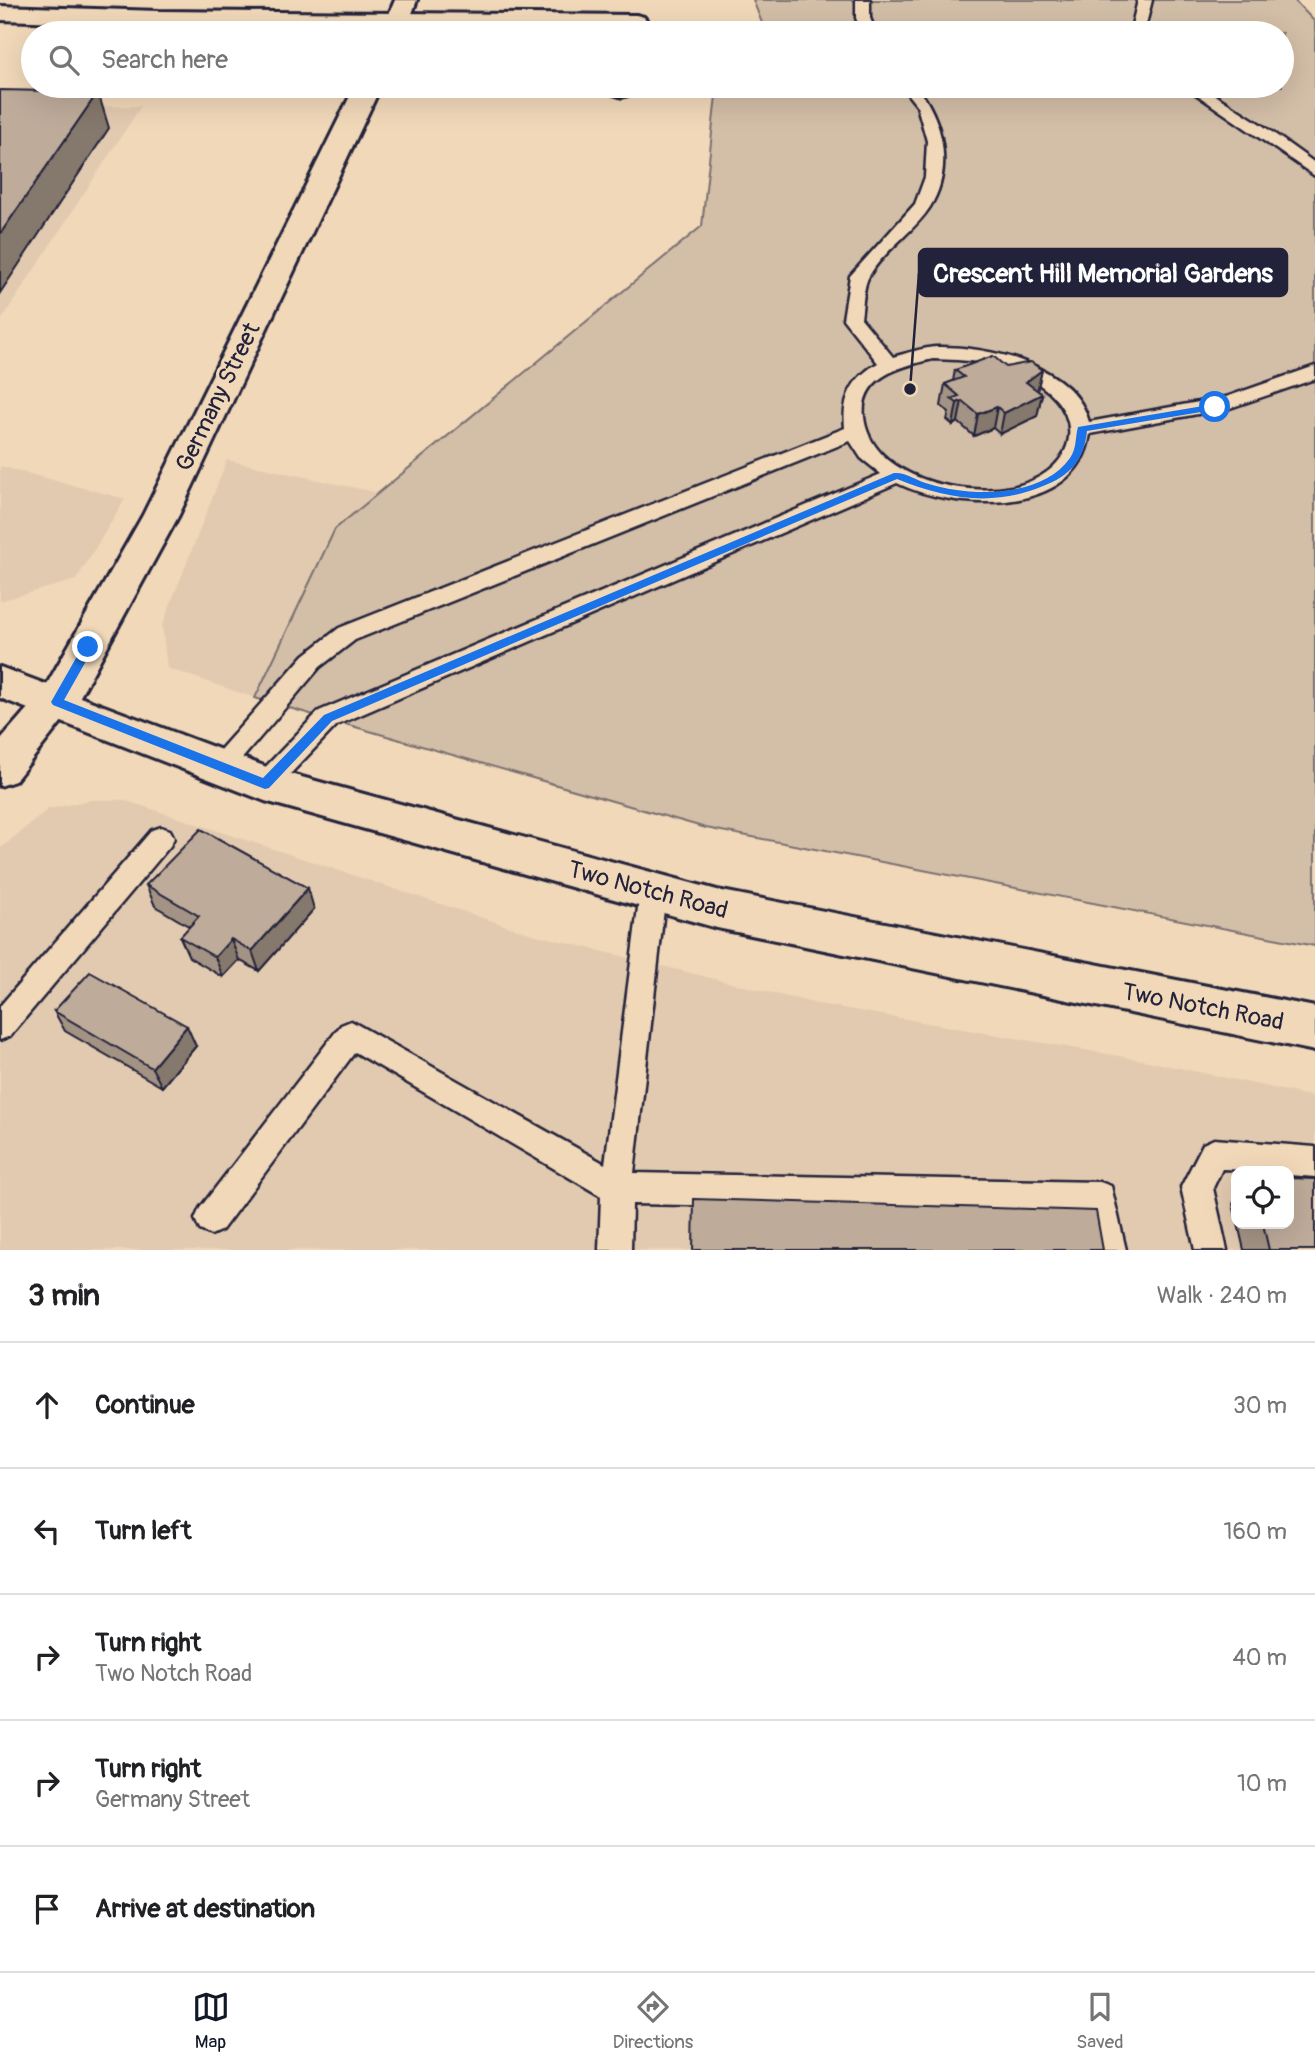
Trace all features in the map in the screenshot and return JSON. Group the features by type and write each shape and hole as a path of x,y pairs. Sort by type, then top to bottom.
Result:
{"street":[{"path":"0,13 165,9 400,18 635,18"},
{"name":"Germany Street","path":"0,769 57,702 161,515 362,98"},
{"name":"Two Notch Road","path":"0,682 265,784 717,909 1315,1029"}],"lane":[{"path":"863,0 864,21"},
{"path":"1140,21 1145,0"},
{"path":"889,364 852,319 859,276 923,205 933,177 934,141 924,105 918,98"},
{"path":"1210,98 1257,128 1315,172"},
{"path":"933,353 979,355 1005,361 1035,373 1062,393 1076,411 1082,429 1080,447 1075,459 1058,477 1019,493 988,496 961,495 926,487 897,475 874,459 854,432 851,423 855,395 869,377 889,364 933,353"},
{"path":"1082,429 1215,407 1253,396 1315,372"},
{"path":"220,767 312,661 347,634 854,432"},
{"path":"265,784 328,718 897,475"},
{"path":"0,1027 161,838"},
{"path":"615,1250 617,1188 653,892"},
{"path":"211,1219 351,1034 617,1188 1100,1197 1110,1250"},
{"path":"1211,1250 1197,1187 1214,1154 1315,1161"}],"shaded area":[{"path":"753,0 1294,0 1315,22 1315,946 706,828 255,698 335,529 702,226 716,98 1294,98 1294,21 761,21"},
{"path":"141,106 0,322 0,108"},
{"path":"227,460 379,493 335,529 255,698 167,668 162,626"},
{"path":"0,466 125,499 76,580 0,601"},
{"path":"90,800 124,800 532,934 813,1003 1142,1060 1315,1097 1315,1250 0,1250 0,849 48,809"}],"building":[{"path":"0,90 21,90 21,98 94,98 0,234"},
{"path":"993,356 1006,367 1031,362 1042,370 1026,382 1042,394 1004,413 997,407 978,414 962,401 957,403 951,399 959,396 945,384 964,377 955,370"},
{"path":"201,829 308,888 252,951 231,939 215,957 180,937 199,916 146,885"},
{"path":"90,972 187,1026 152,1068 54,1011"},
{"path":"1294,1178 1315,1179 1315,1250 1269,1250 1264,1229 1294,1229"},
{"path":"694,1199 1096,1211 1103,1250 693,1250"}],"place":[{"name":"Crescent Hill Memorial Gardens","path":"910,389"}],"route":[{"path":"88,647 57,702 265,784 328,718 897,475 926,487 961,495 1019,493 1058,477 1075,459 1080,447 1082,429 1215,407"}]}
